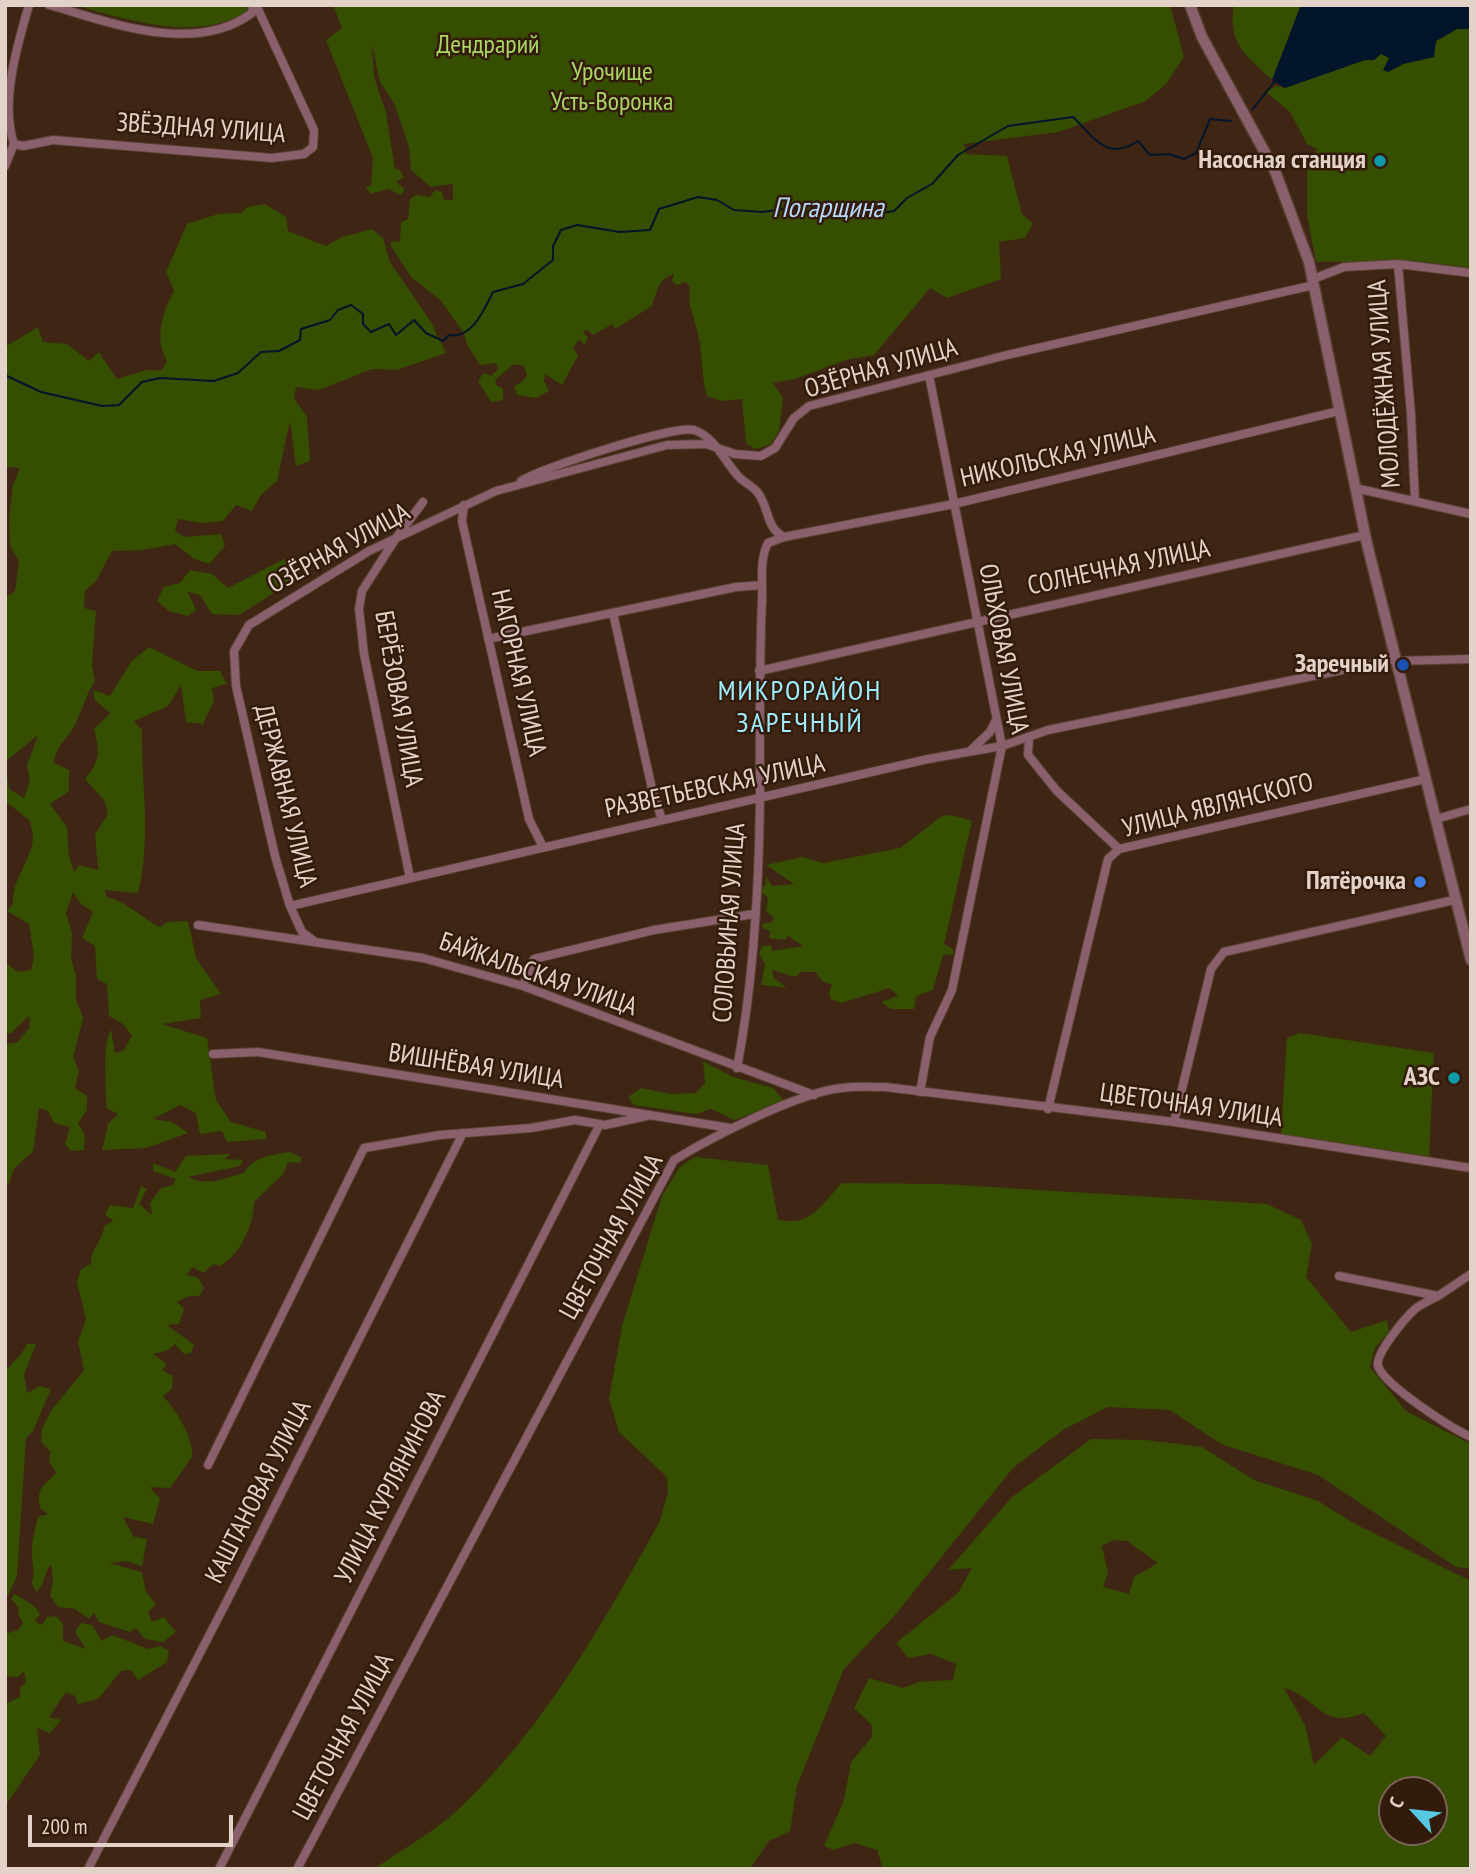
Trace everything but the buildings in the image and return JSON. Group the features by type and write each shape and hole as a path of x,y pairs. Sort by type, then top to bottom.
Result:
{"street":[{"path":"5,166 14,144 8,131 6,109 14,58 29,5"},
{"path":"49,5 162,34 207,31 240,22 252,13 255,5"},
{"name":"ЗВЁЗДНАЯ УЛИЦА","path":"14,144 23,146 53,140 244,157 304,154 313,147 314,130 255,5"},
{"path":"1190,5 1202,37 1275,170 1297,224 1313,282 1365,535 1471,960"},
{"name":"МОЛОДЁЖНАЯ УЛИЦА","path":"1398,264 1412,414 1415,501"},
{"name":"МОЛОДЁЖНАЯ УЛИЦА","path":"1313,282 1344,267 1398,264 1471,273"},
{"name":"ОЗЁРНАЯ УЛИЦА","path":"234,651 249,625 396,538 464,505 518,485 667,445 706,444 735,454 768,454 794,418 809,406 929,374 1313,282"},
{"name":"ОЛЬХОВАЯ УЛИЦА","path":"920,1092 930,1037 952,990 1002,746 929,374"},
{"name":"НИКОЛЬСКАЯ УЛИЦА","path":"784,537 954,503 1339,411"},
{"path":"518,485 522,479 593,453 681,429 705,435 738,477 758,493 771,526 784,537"},
{"name":"МОЛОДЁЖНАЯ УЛИЦА","path":"1355,488 1471,514"},
{"name":"БЕРЁЗОВАЯ УЛИЦА","path":"410,878 364,654 359,609 362,591 423,502"},
{"name":"НАГОРНАЯ УЛИЦА","path":"464,505 462,521 529,819 543,847"},
{"name":"СОЛНЕЧНАЯ УЛИЦА","path":"759,671 1365,535"},
{"name":"СОЛОВЬИНАЯ УЛИЦА","path":"737,1068 750,1001 760,799 759,671 765,549 772,539 784,537"},
{"path":"488,639 736,587 762,585"},
{"path":"613,613 652,789 662,820"},
{"name":"ДЕРЖАВНАЯ УЛИЦА","path":"234,651 236,686 275,856 290,906 302,932 314,941"},
{"name":"РАЗВЕТЬЕВСКАЯ УЛИЦА","path":"290,906 662,820 1002,746 1048,730 1396,660 1471,659"},
{"path":"970,751 990,732 996,720"},
{"path":"1029,737 1028,755 1057,792 1119,849"},
{"name":"УЛИЦА ЯВЛЯНСКОГО","path":"1048,1109 1108,859 1119,849 1426,779"},
{"path":"1436,819 1471,808"},
{"path":"1174,1122 1211,969 1224,952 1454,900"},
{"path":"523,986 534,959 654,930 754,914"},
{"name":"БАЙКАЛЬСКАЯ УЛИЦА","path":"198,925 424,958 523,986 814,1096"},
{"name":"ВИШНЁВАЯ УЛИЦА","path":"212,1054 258,1052 733,1128"},
{"name":"ЦВЕТОЧНАЯ УЛИЦА","path":"297,1869 674,1160 733,1128 814,1096 839,1088 885,1087 1048,1109 1174,1122 1471,1168"},
{"path":"208,1465 364,1148 575,1120 600,1124 626,1122 651,1115"},
{"name":"УЛИЦА КУРЛЯНИНОВА","path":"219,1869 600,1124"},
{"name":"КАШТАНОВАЯ УЛИЦА","path":"88,1869 229,1599 463,1133"},
{"path":"1471,1274 1415,1309 1380,1350 1377,1364 1383,1375 1419,1405 1471,1437"},
{"path":"1339,1276 1438,1296"}],"green space":[{"path":"73,5 247,5 247,11 227,21 184,27 138,22"},
{"path":"333,5 1170,5 1184,57 1166,84 1146,101 1058,132 964,144 966,154 1007,156 1022,214 1033,223 1025,238 999,242 1001,279 947,298 930,288 874,355 846,360 795,379 773,383 783,398 779,431 770,445 755,449 746,443 742,399 722,401 707,396 700,343 690,304 690,286 684,282 677,285 672,281 674,274 661,283 652,306 615,329 612,324 593,335 587,330 583,332 588,338 585,345 579,340 573,347 578,356 562,385 545,374 544,381 549,391 536,398 517,395 514,386 527,375 524,366 514,364 495,380 496,385 503,389 503,400 491,402 478,381 484,373 491,376 498,369 496,363 480,365 467,345 464,333 440,300 411,277 391,246 391,241 400,242 401,222 408,219 410,199 416,195 430,197 435,190 442,192 444,200 453,200 453,184 431,187 411,170 409,147 394,103 380,82 372,45 374,76 386,113 395,169 400,170 404,178 396,181 405,190 400,195 389,189 371,194 366,187 371,185 373,158 326,40 342,28"},
{"path":"1234,5 1301,5 1272,80 1247,56 1236,39 1233,30"},
{"path":"1457,29 1471,29 1471,268 1425,262 1316,262 1307,215 1307,168 1317,149 1307,144 1290,112 1266,92 1276,86 1285,88 1365,60 1374,60 1381,54 1389,58 1388,72 1403,64 1433,57 1436,41"},
{"path":"265,204 286,217 288,231 326,246 342,237 372,229 383,238 390,262 431,322 446,353 397,370 372,369 319,390 296,387 294,398 307,417 310,461 296,466 290,421 277,481 261,495 252,511 236,505 223,521 202,523 178,519 175,531 184,537 221,534 225,546 209,564 193,558 175,544 143,550 112,551 96,581 85,591 84,608 96,611 92,665 95,681 76,723 55,757 54,763 69,770 69,791 50,804 67,827 69,856 74,872 79,865 98,870 95,834 108,814 104,800 85,779 94,767 97,756 94,729 110,713 95,700 93,690 110,696 131,662 149,647 197,671 220,671 227,684 212,688 214,701 203,724 186,722 181,685 168,706 134,721 142,730 145,832 142,872 138,893 104,890 107,897 122,903 160,927 168,922 188,921 196,958 221,994 200,1000 201,1018 162,1024 207,1038 216,1100 231,1122 266,1132 266,1139 227,1142 222,1131 200,1134 196,1113 180,1105 153,1119 172,1122 188,1133 146,1148 102,1150 108,1124 118,1114 106,1108 105,1057 108,1038 111,1029 115,1053 123,1051 132,1036 123,1024 109,1016 107,984 97,979 95,946 82,938 93,912 81,904 73,892 66,913 72,933 71,958 76,976 76,999 83,1018 73,1057 79,1071 75,1088 87,1096 87,1110 78,1123 85,1135 84,1150 71,1151 65,1144 70,1127 54,1123 48,1111 39,1108 33,1151 14,1169 9,1183 5,1183 5,1044 18,1042 30,1027 29,1016 10,1034 5,1032 5,962 17,972 31,970 34,956 29,924 7,911 13,904 15,887 33,839 30,821 5,801 5,762 5,598 15,591 19,562 10,545 9,518 13,485 20,468 5,467 5,347 38,327 43,342 67,344 89,361 99,352 117,379 146,370 162,370 167,361 161,343 161,326 174,291 166,272 187,224 218,214 242,213 247,207","holes":["38,735 27,765 30,781 24,798 9,789 5,762"]},
{"path":"284,559 297,568 293,581 239,615 212,614 200,595 188,592 196,610 188,616 169,611 157,601 164,587 180,583 190,570 212,574 228,588"},
{"path":"952,815 972,821 944,944 952,948 954,954 943,955 933,990 916,996 914,1009 891,1009 881,1002 898,996 890,988 841,1003 831,999 829,993 832,985 822,981 816,972 801,972 795,977 772,970 774,978 787,988 761,985 765,964 759,953 763,946 771,945 772,951 803,946 788,936 785,940 769,938 770,931 763,928 762,924 772,922 774,918 766,911 768,898 761,892 760,884 765,887 766,876 772,886 794,884 766,865 803,857 823,863 900,848 942,816"},
{"path":"1300,1033 1434,1053 1429,1157 1281,1134 1287,1038"},
{"path":"703,1061 733,1077 773,1088 784,1101 734,1120 711,1109 696,1114 634,1105 628,1097 641,1088 671,1094 696,1093 705,1083"},
{"path":"290,1152 302,1158 300,1163 288,1162 284,1173 254,1202 249,1229 234,1255 220,1266 213,1264 204,1273 192,1267 187,1275 198,1278 204,1288 199,1296 189,1296 177,1302 184,1309 179,1324 167,1325 194,1345 191,1353 184,1354 175,1344 168,1350 153,1354 167,1364 162,1370 173,1376 172,1389 163,1396 187,1433 192,1457 170,1488 150,1487 160,1499 153,1524 123,1517 134,1537 147,1539 142,1566 126,1561 109,1563 142,1572 146,1592 156,1604 148,1612 152,1622 164,1617 176,1632 163,1642 145,1639 136,1628 130,1632 99,1622 94,1613 89,1619 75,1609 58,1607 50,1596 53,1581 51,1564 36,1592 32,1584 32,1547 38,1517 48,1514 40,1508 40,1492 56,1473 49,1462 50,1451 41,1442 42,1429 50,1412 84,1370 78,1341 86,1320 77,1282 81,1269 91,1264 92,1254 104,1226 113,1221 105,1214 110,1205 133,1208 141,1186 147,1189 139,1204 152,1215 150,1203 161,1188 173,1185 176,1179 153,1171 153,1163 175,1172 186,1156 231,1154 224,1159 243,1160 240,1166 188,1177 208,1181 244,1173 258,1160"},
{"path":"694,1157 768,1165 778,1219 789,1221 814,1213 842,1183 942,1184 1267,1204 1301,1220 1312,1244 1306,1277 1351,1332 1387,1320 1389,1332 1375,1348 1370,1367 1406,1411 1471,1444 1471,1569 1456,1567 1318,1475 1221,1444 1170,1410 1108,1407 1063,1430 1013,1468 895,1615 844,1669 797,1786 790,1831 769,1841 750,1869 374,1869 452,1815 492,1775 520,1741 572,1671 660,1521 668,1492 667,1477 619,1432 609,1399 622,1326 662,1196 679,1168"},
{"path":"27,1344 36,1344 24,1375 27,1393 40,1386 51,1389 33,1431 26,1438 17,1576 5,1602 5,1373"},
{"path":"1091,1439 1146,1440 1202,1447 1254,1480 1318,1501 1355,1524 1471,1581 1471,1869 883,1869 877,1850 854,1843 833,1850 824,1846 844,1800 851,1762 872,1737 872,1725 854,1708 869,1678 903,1688 918,1682 953,1680 956,1664 931,1654 908,1658 896,1643 958,1593 972,1568 948,1570 1012,1497","holes":["1114,1540 1127,1541 1158,1563 1134,1577 1129,1594 1103,1587 1108,1573 1102,1546","1284,1688 1306,1699 1321,1711 1338,1718 1364,1713 1386,1736 1370,1756 1342,1737 1314,1765 1305,1725"]},
{"path":"15,1594 34,1606 40,1614 35,1621 42,1625 47,1617 56,1616 63,1624 63,1641 86,1649 75,1632 81,1623 92,1625 102,1641 112,1635 148,1649 160,1646 169,1651 167,1662 138,1680 131,1670 121,1671 98,1699 78,1704 75,1696 66,1692 49,1717 61,1720 50,1733 37,1728 40,1755 5,1806 5,1704 20,1697 20,1687 26,1683 24,1671 18,1677 5,1676 5,1634 18,1630 23,1622 18,1615 19,1608 11,1599"}],"water":[{"path":"1301,5 1471,5 1471,29 1457,29 1436,41 1434,57 1403,64 1388,72 1383,70 1389,58 1381,54 1374,60 1365,60 1285,88 1272,80"}],"waterway":[{"name":"Погарщина","path":"1252,110 1275,81"},
{"name":"Погарщина","path":"5,375 41,392 102,406 119,405 142,382 160,378 214,381 238,373 261,352 279,351 300,340 301,329 330,320 338,310 351,305 363,314 363,324 371,332 389,324 396,335 414,320 426,333 443,341 449,335 457,335 471,328 493,292 523,284 553,260 553,246 561,230 577,225 620,232 650,230 659,209 698,197 717,200 734,210 762,212 791,208 812,214 827,206 847,207 874,214 894,211 907,198 932,184 958,155 1008,126 1073,117 1094,139 1109,148 1127,147 1138,141 1150,155 1169,154 1184,159 1196,153 1210,119 1231,121"}],"place":[{"name":"Насосная станция","path":"1380,161"},
{"name":"Заречный","path":"1403,665"},
{"name":"Пятёрочка","path":"1420,882"},
{"name":"АЗС","path":"1454,1078"}],"district":[{"name":"МИКРОРАЙОН ЗАРЕЧНЫЙ","path":"800,708"}],"park label":[{"name":"Дендрарий","path":"488,46"},
{"name":"Урочище Усть-Воронка","path":"612,88"}]}
